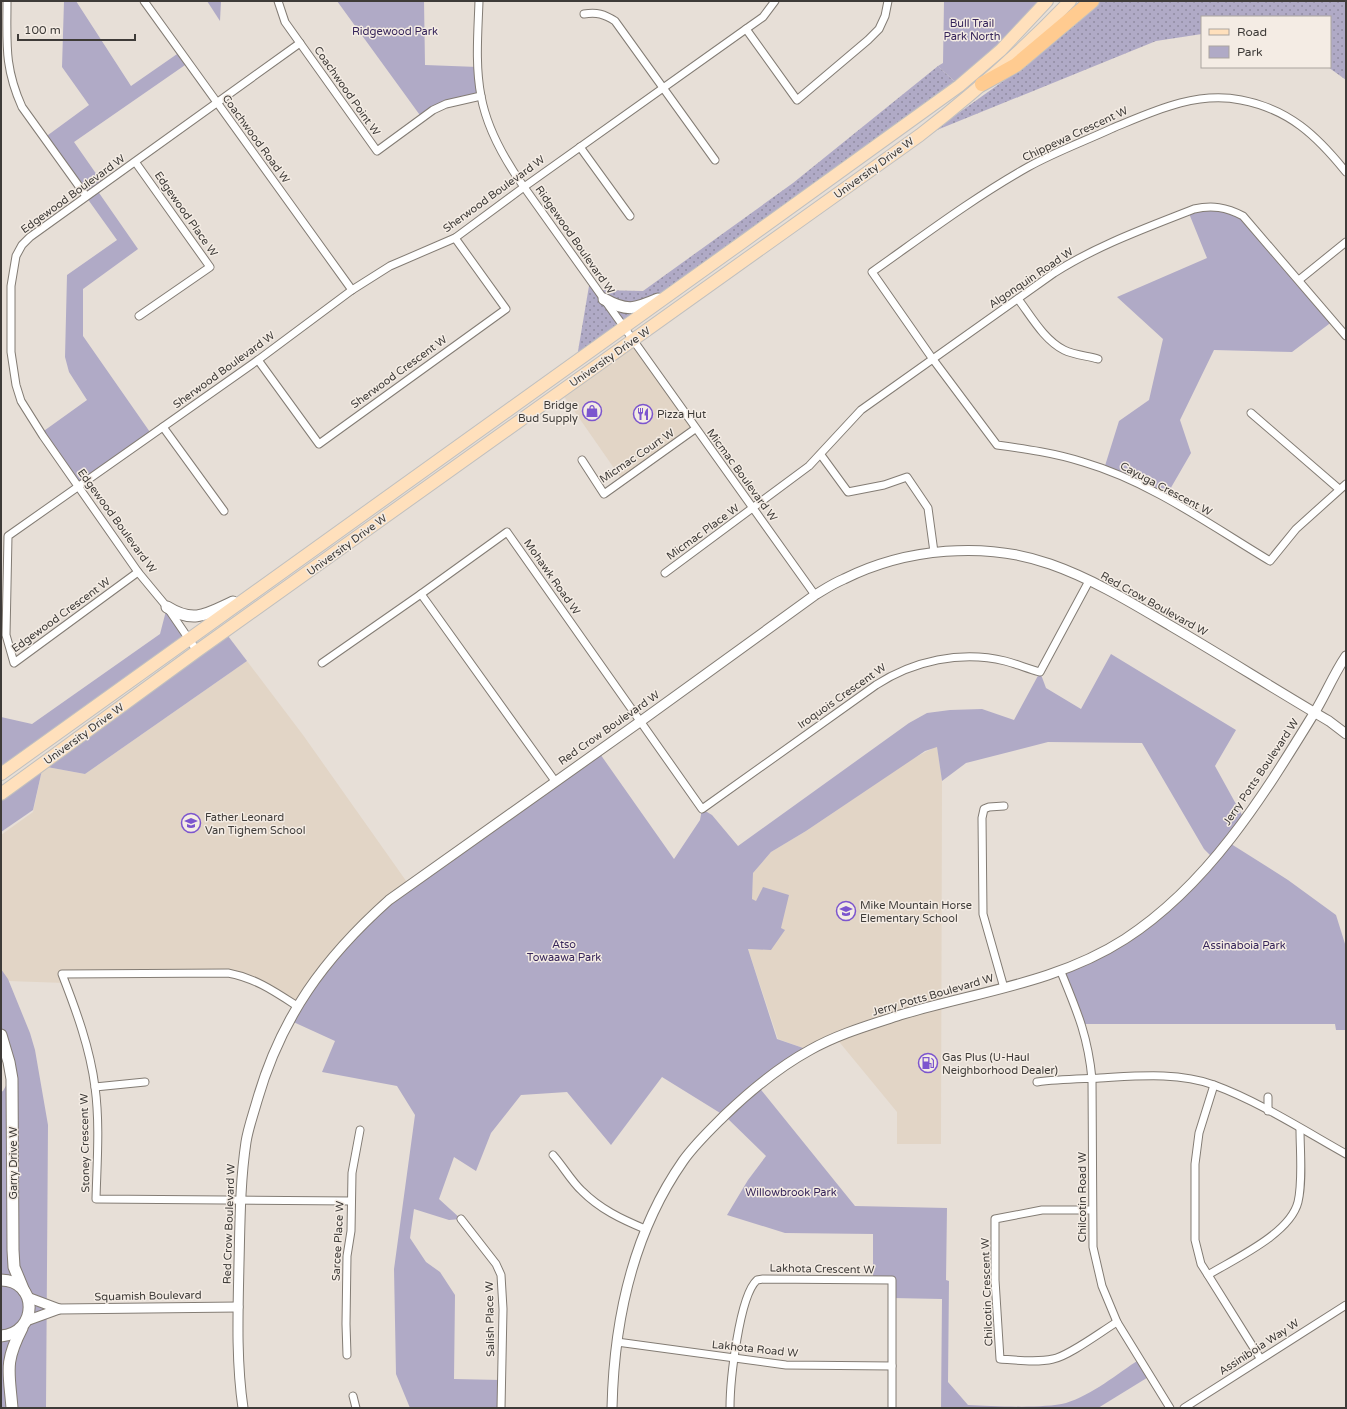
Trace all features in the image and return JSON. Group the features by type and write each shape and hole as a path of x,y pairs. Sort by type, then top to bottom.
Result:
{"highway":[{"path":"982,84 1016,65 1092,1"}],"main road":[{"name":"University Drive W","path":"1,774 243,598 676,291 960,86 1001,50 1047,1"},
{"name":"University Drive W","path":"1,794 197,651 633,341 920,134 1017,54 1070,1"},
{"path":"604,299 618,307 632,308 676,291"},
{"path":"167,607 179,615 194,617 243,598"},
{"name":"Garry Drive W","path":"1,1034 12,1079 14,1267 26,1294"},
{"path":"1,1280 15,1283 26,1294 30,1309 25,1324 13,1345 9,1360 12,1408"},
{"path":"1,1336 13,1333 25,1324"}],"street":[{"path":"7,1 8,66 15,92 22,107 86,196"},
{"name":"Coachwood Road W","path":"144,1 352,290"},
{"name":"Coachwood Point W","path":"278,1 285,22 376,151 433,110 446,104 481,96"},
{"name":"Ridgewood Boulevard W","path":"479,1 478,67 481,96 487,119 502,152 524,187 624,328"},
{"name":"Sherwood Boulevard W","path":"78,487 258,360 352,290 390,266 455,238 524,187 763,17 775,1"},
{"path":"746,29 797,100 879,29 885,16 888,1"},
{"path":"584,14 596,12 604,14 615,21 715,160"},
{"name":"Edgewood Boulevard W","path":"197,651 167,607 138,572 78,487 21,401 12,363 11,286 16,256 30,237 86,196 136,163 300,43"},
{"name":"Chippewa Crescent W","path":"932,358 872,272 991,190 1029,167 1057,153 1152,111 1177,103 1219,98 1240,100 1260,105 1295,121 1326,147 1346,172"},
{"path":"580,147 630,216"},
{"name":"Edgewood Place W","path":"136,163 210,268 139,316"},
{"name":"Algonquin Road W","path":"753,509 789,483 821,455 851,419 861,410 932,358 1054,273 1091,252 1194,209 1207,206 1232,210 1243,216 1346,336"},
{"name":"Sherwood Crescent W","path":"258,360 319,444 506,309 455,238"},
{"path":"1299,280 1346,242"},
{"path":"1018,298 1045,335 1055,344 1066,351 1098,359"},
{"name":"Micmac Boulevard W","path":"624,328 695,429 815,594"},
{"name":"Cayuga Crescent W","path":"932,358 997,445 1061,455 1121,476 1165,498 1270,561 1296,529 1346,484"},
{"path":"1251,413 1339,489"},
{"path":"163,427 224,510"},
{"name":"Micmac Court W","path":"582,460 604,494 695,429"},
{"path":"821,455 848,492 884,485 907,477 928,508 934,552"},
{"name":"Edgewood Crescent W","path":"78,487 8,536 6,635 14,663 138,572"},
{"name":"Micmac Place W","path":"665,573 753,509"},
{"name":"Mohawk Road W","path":"322,663 421,594 506,532 641,721"},
{"name":"Red Crow Boulevard W","path":"243,1408 240,1376 238,1307 240,1199 246,1141 260,1090 276,1047 296,1006 334,955 354,932 389,900 641,721 815,594 844,578 866,570 912,556 934,552 979,551 1028,558 1050,564 1118,595 1315,712 1346,734"},
{"name":"Iroquois Crescent W","path":"641,721 702,808 876,685 906,668 925,662 947,659 987,658 1005,661 1040,672 1089,581"},
{"path":"421,594 555,781"},
{"name":"Jerry Potts Boulevard W","path":"612,1408 617,1342 628,1281 645,1228 654,1208 683,1161 701,1139 745,1096 776,1072 809,1050 856,1030 937,1005 1061,972 1100,954 1125,939 1178,899 1247,819 1315,712 1336,671 1346,656"},
{"path":"1004,806 989,807 984,809 982,818 983,914 1004,988"},
{"name":"Chilcotin Road W","path":"1061,972 1087,1040 1092,1079 1092,1210 1093,1246 1097,1266 1102,1286 1117,1322 1170,1408"},
{"name":"Stoney Crescent W","path":"240,1199 96,1199 98,1121 95,1087 81,1025 62,974 228,973 247,977 260,982 296,1006"},
{"path":"1037,1082 1058,1079 1092,1079 1162,1075 1214,1085 1268,1111 1346,1154"},
{"path":"95,1087 145,1082"},
{"path":"1214,1085 1203,1116 1196,1149 1195,1240 1202,1264 1208,1275 1260,1358"},
{"path":"1268,1097 1268,1111"},
{"path":"1208,1275 1264,1241 1288,1223 1298,1203 1300,1129"},
{"name":"Sarcee Place W","path":"347,1355 347,1272 351,1231 353,1159 360,1130"},
{"path":"553,1154 580,1190 597,1205 617,1217 645,1228"},
{"path":"240,1199 351,1201"},
{"name":"Chilcotin Crescent W","path":"1092,1210 1042,1210 995,1218 995,1280 1000,1359 1028,1361 1054,1359 1065,1355 1117,1322"},
{"name":"Salish Place W","path":"461,1219 496,1264 501,1275 503,1309 502,1408"},
{"name":"Lakhota Crescent W","path":"730,1408 731,1373 734,1358 748,1292 757,1280 892,1280 892,1408"},
{"name":"Squamish Boulevard","path":"26,1294 59,1309"},
{"name":"Assiniboia Way W","path":"1184,1408 1346,1304"},
{"name":"Squamish Boulevard","path":"25,1324 59,1309 238,1307"},
{"name":"Lakhota Road W","path":"617,1342 786,1365 892,1366"},
{"path":"353,1396 356,1408"}],"shaded area":[{"path":"633,341 695,429 623,481 561,392"},
{"name":"Father Leonard Van Tighem School","path":"247,661 303,735 409,885 297,1006 238,975 63,974 66,983 8,981 1,971 1,835 33,812 42,770 47,767 85,774"},
{"name":"Mike Mountain Horse Elementary School","path":"937,746 942,781 941,1144 897,1144 897,1112 836,1038 809,1050 778,1039 748,949 753,873 771,852 806,831 912,759"}],"green space":[{"path":"64,1 76,1 131,86 180,52 188,63 74,142 104,185 97,190 138,249 83,289 83,336 152,435 79,487 41,433 87,400 69,372 65,357 67,275 117,240 44,138 89,105 62,67"},
{"path":"207,1 221,1 220,21"},
{"name":"Ridgewood Park","path":"337,1 424,1 425,65 478,67 481,96 460,100 422,118"},
{"name":"Bull Trail Park North","path":"944,1 1039,1 1017,27 955,82 938,66 943,63"},
{"path":"1098,1 1346,1 1346,80 1329,68 1331,68 1331,16 1201,16 1201,34 1156,41 932,132 1034,59"},
{"path":"938,66 959,86 576,363 590,280 597,290 643,291 793,183"},
{"path":"1207,206 1243,216 1333,321 1292,352 1214,350 1180,420 1191,453 1165,498 1104,469 1119,421 1149,400 1163,339 1117,297 1207,258 1188,211"},
{"path":"167,607 188,638 1,774 1,717 32,724 160,634"},
{"path":"225,632 247,661 85,774 47,767"},
{"path":"1111,654 1236,730 1215,766 1247,824 1228,842 1288,880 1336,915 1346,947 1346,1030 1336,1030 1335,1024 1082,1024 1061,972 1100,954 1208,872 1217,862 1204,849 1142,743 1048,742 966,763 942,781 937,747 925,751 806,831 771,852 753,873 752,899 756,901 763,887 789,895 781,928 785,930 771,950 748,949 777,1039 809,1050 758,1086 855,1206 947,1208 946,1280 949,1281 948,1382 968,1405 1031,1407 1066,1403 1095,1390 1140,1359 1150,1376 1098,1408 941,1408 942,1299 892,1298 892,1280 873,1281 873,1234 785,1233 727,1215 748,1180 766,1156 725,1116 662,1077 611,1145 567,1092 521,1095 491,1133 476,1171 454,1157 439,1199 461,1219 449,1220 414,1209 410,1238 426,1262 440,1272 455,1295 454,1379 501,1380 501,1408 410,1408 396,1374 394,1269 415,1115 397,1086 322,1072 335,1041 289,1020 297,1006 373,914 598,751 674,859 700,820 702,809 712,815 738,846 909,723 927,713 950,710 982,709 1014,720 1040,672 1046,688 1081,709"},
{"path":"42,770 33,810 1,832 1,801"},
{"path":"1,969 8,979 30,1033 35,1050 48,1125 46,1408 1,1408 1,1092 11,1077 1,1035"}],"place":[{"name":"Bridge Bud Supply","path":"592,411"},
{"name":"Pizza Hut","path":"643,414"},
{"name":"Father Leonard Van Tighem School","path":"191,823"},
{"name":"Mike Mountain Horse Elementary School","path":"846,911"},
{"name":"Gas Plus (U-Haul Neighborhood Dealer)","path":"928,1063"}],"park label":[{"name":"Assinaboia Park","path":"1244,945"},
{"name":"Atso Towaawa Park","path":"564,950"},
{"name":"Willowbrook Park","path":"791,1192"}]}
